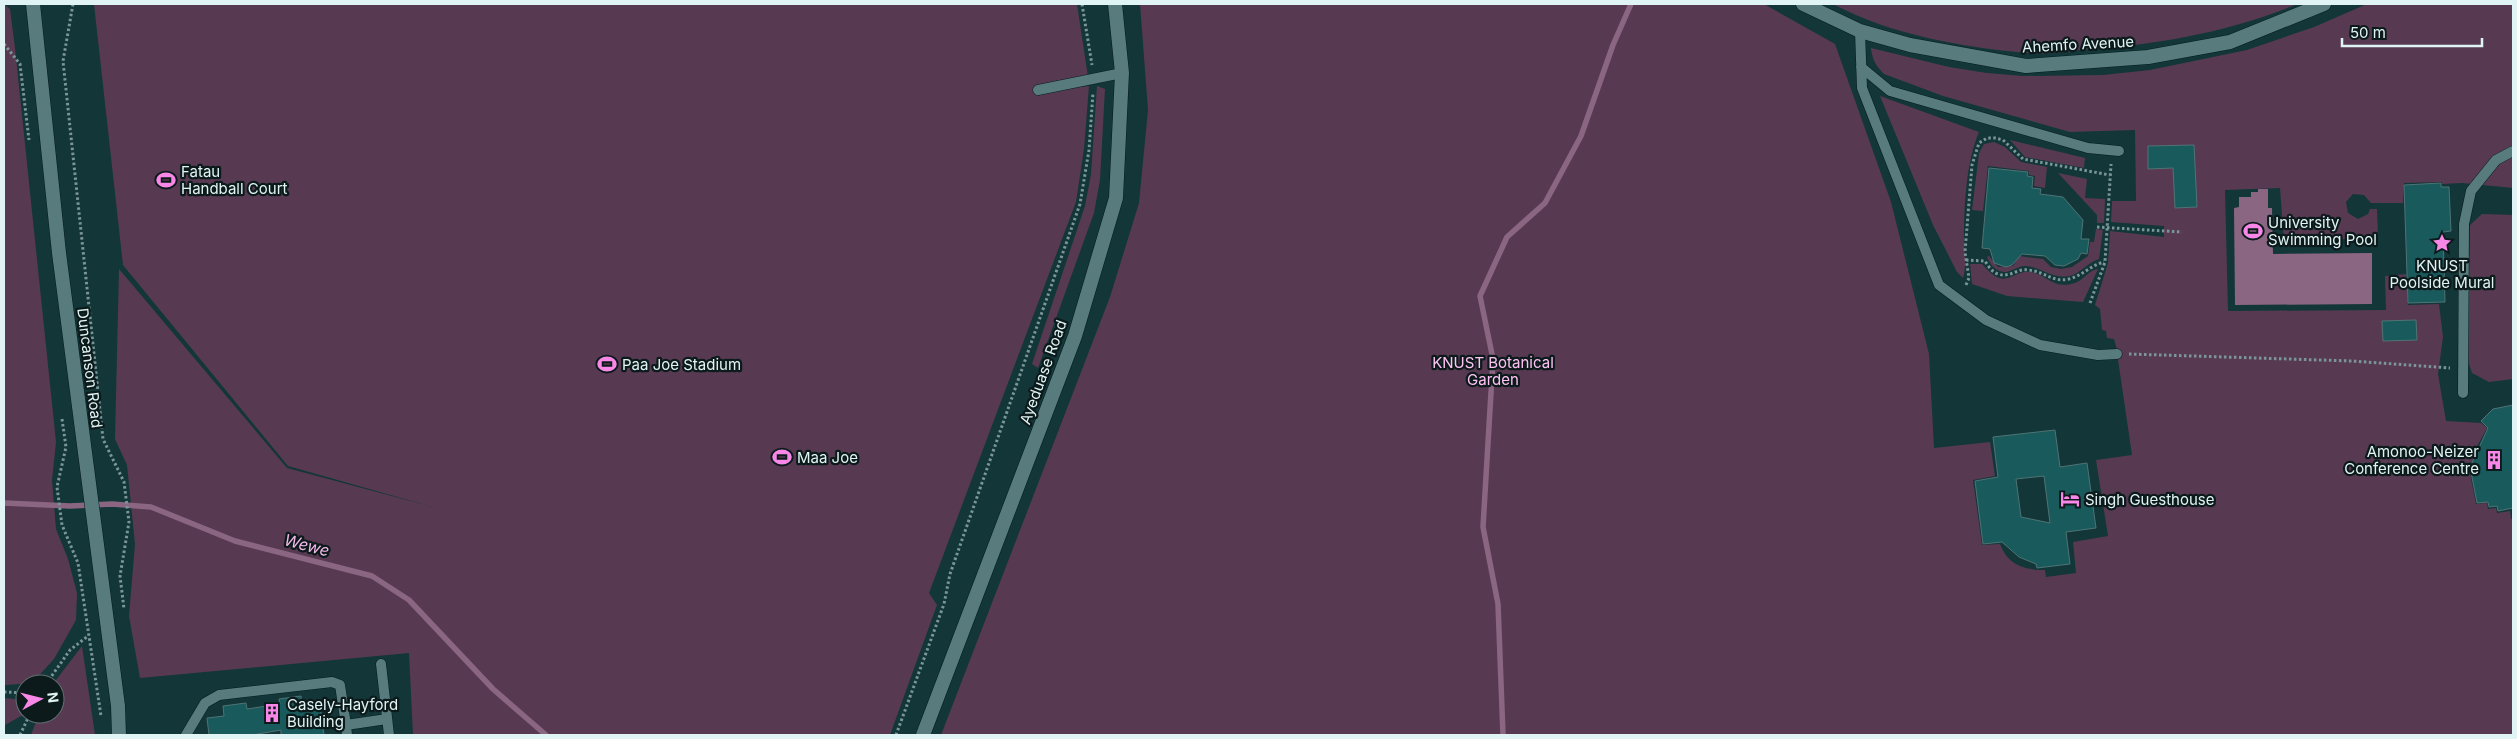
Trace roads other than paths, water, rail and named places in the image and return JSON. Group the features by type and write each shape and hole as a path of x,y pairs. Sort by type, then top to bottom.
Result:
{"street":[{"name":"Duncanson Road","path":"32,4 58,243 118,706 119,735"},
{"name":"Ayeduase Road","path":"922,735 1078,327 1116,198 1122,73 1115,4"},
{"name":"Ahemfo Avenue","path":"1803,4 1860,31 1910,45 2026,66 2148,57 2230,42 2324,4"}],"lane":[{"path":"1860,31 1862,88 1939,285 1986,320 2040,345 2098,354 2117,354"},
{"path":"1861,67 1890,91 2088,148 2116,151"},
{"path":"1038,90 1122,73"},
{"path":"2463,393 2464,224 2471,191 2496,160 2513,151"},
{"path":"381,664 389,735"},
{"path":"186,735 205,703 219,695 332,682 340,686 346,730 388,719"}],"waterway":[{"path":"1503,735 1498,604 1483,527 1493,359 1480,296 1507,237 1545,203 1581,136 1613,45 1631,4"},
{"name":"Wewe","path":"4,503 70,506 112,504 151,507 235,541 372,576 409,600 493,689 546,735"}],"place":[{"name":"Fatau Handball Court","path":"166,180"},
{"name":"University Swimming Pool","path":"2253,231"},
{"name":"KNUST Poolside Mural","path":"2442,243"},
{"name":"Paa Joe Stadium","path":"607,364"},
{"name":"Maa Joe","path":"782,457"},
{"name":"Amonoo-Neizer Conference Centre","path":"2494,460"},
{"name":"Singh Guesthouse","path":"2070,499"},
{"name":"Casely-Hayford Building","path":"272,713"}],"park label":[{"name":"KNUST Botanical Garden","path":"1493,370"}]}
